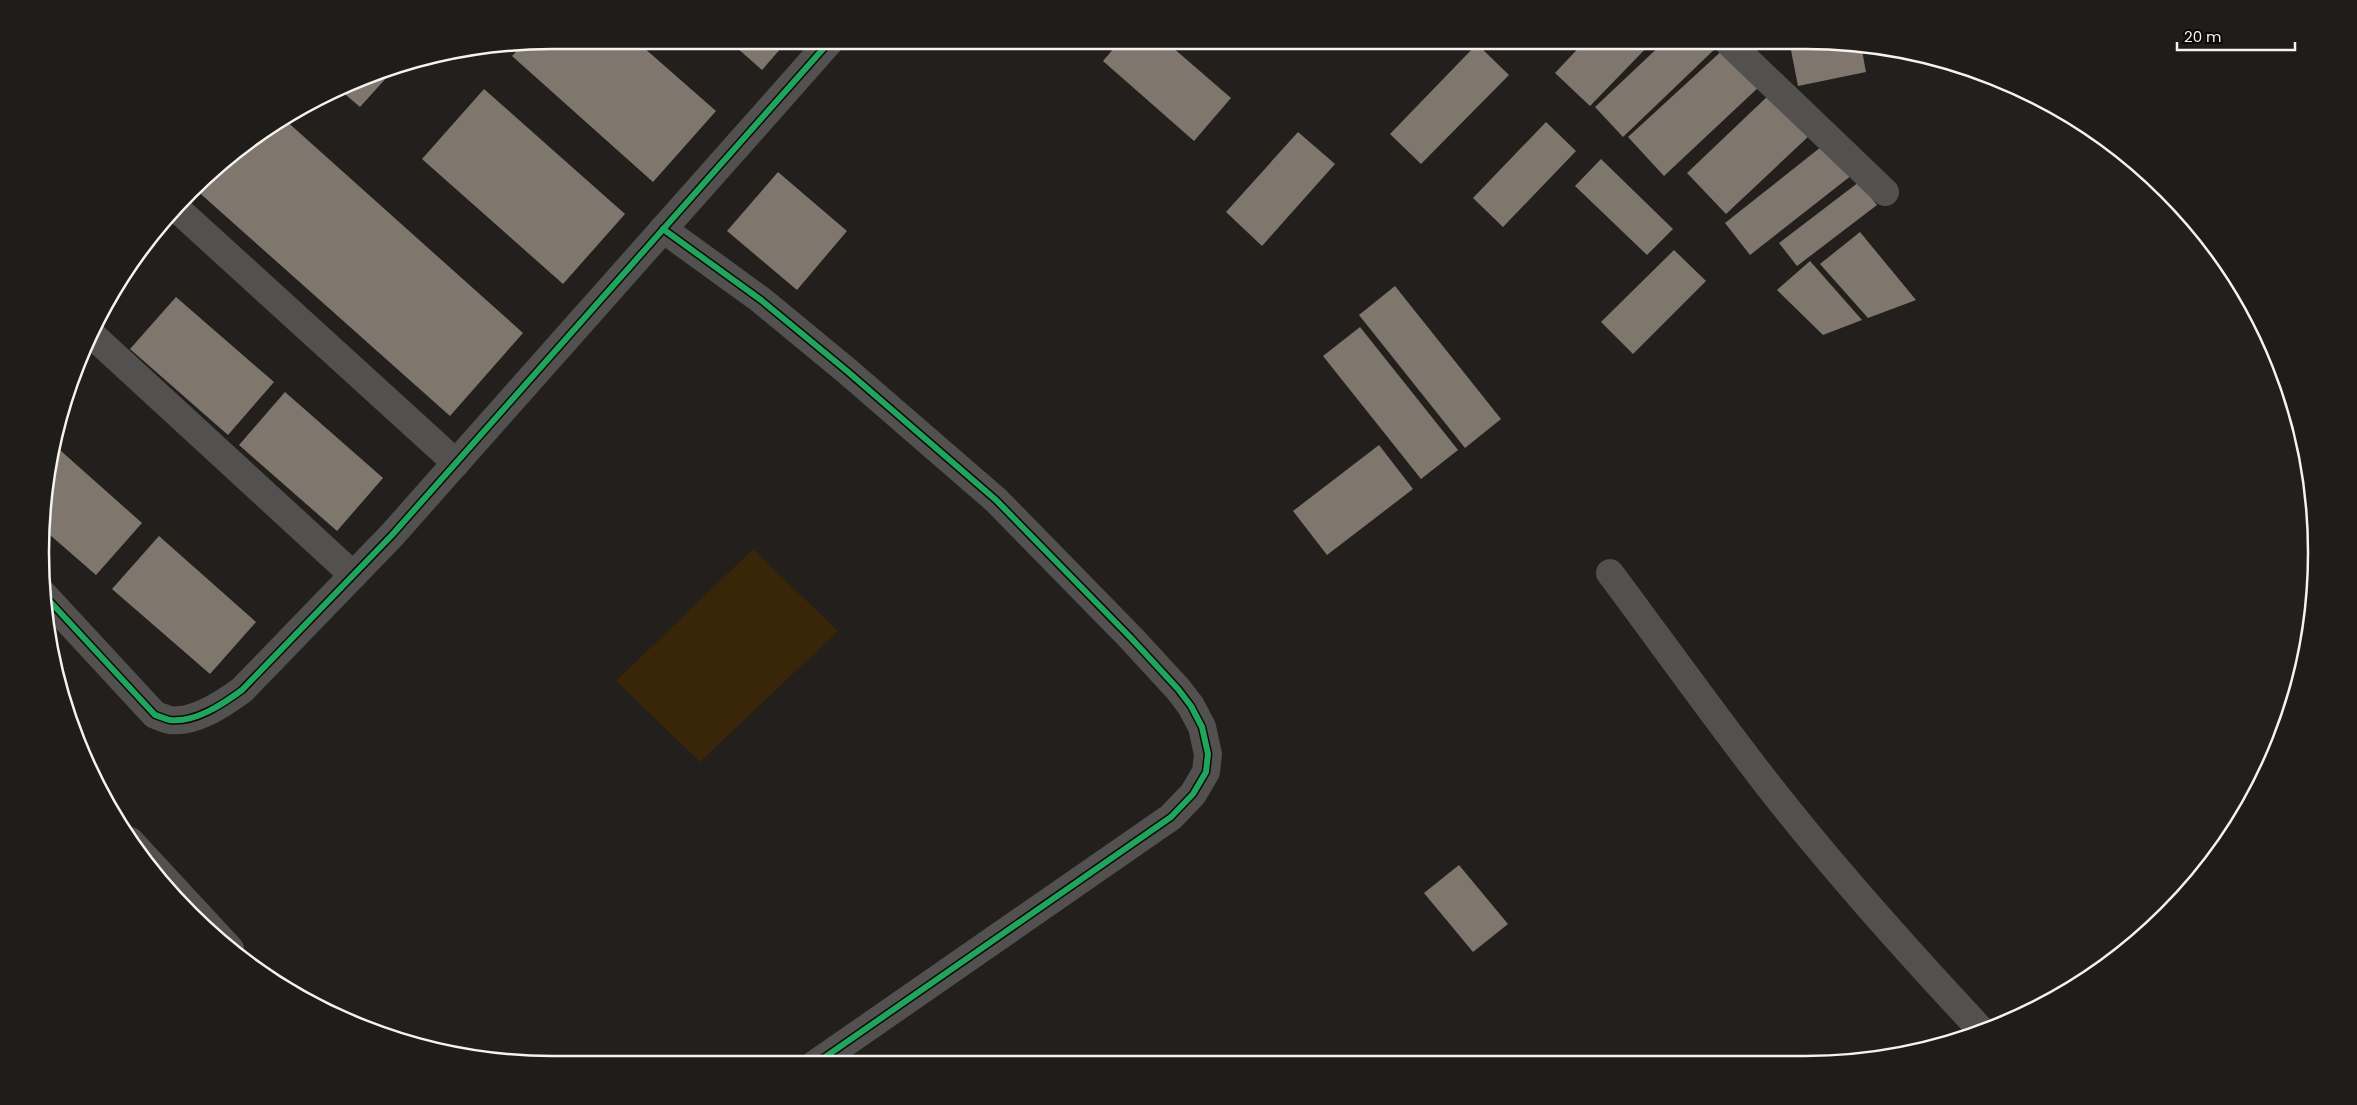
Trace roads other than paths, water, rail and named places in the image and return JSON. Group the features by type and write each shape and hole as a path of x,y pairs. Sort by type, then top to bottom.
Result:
{"street":[{"path":"52,603 154,715 170,720 189,718 226,702 242,690 353,575 456,463 823,49"},
{"path":"1735,49 1885,192"},
{"path":"181,212 456,463"},
{"path":"663,230 761,300 847,371 996,500 1178,689 1192,706 1202,727 1208,754 1206,772 1194,794 1171,817 827,1056"},
{"path":"97,339 353,575"},
{"path":"1610,573 1769,786 1913,958 1977,1026"}]}
